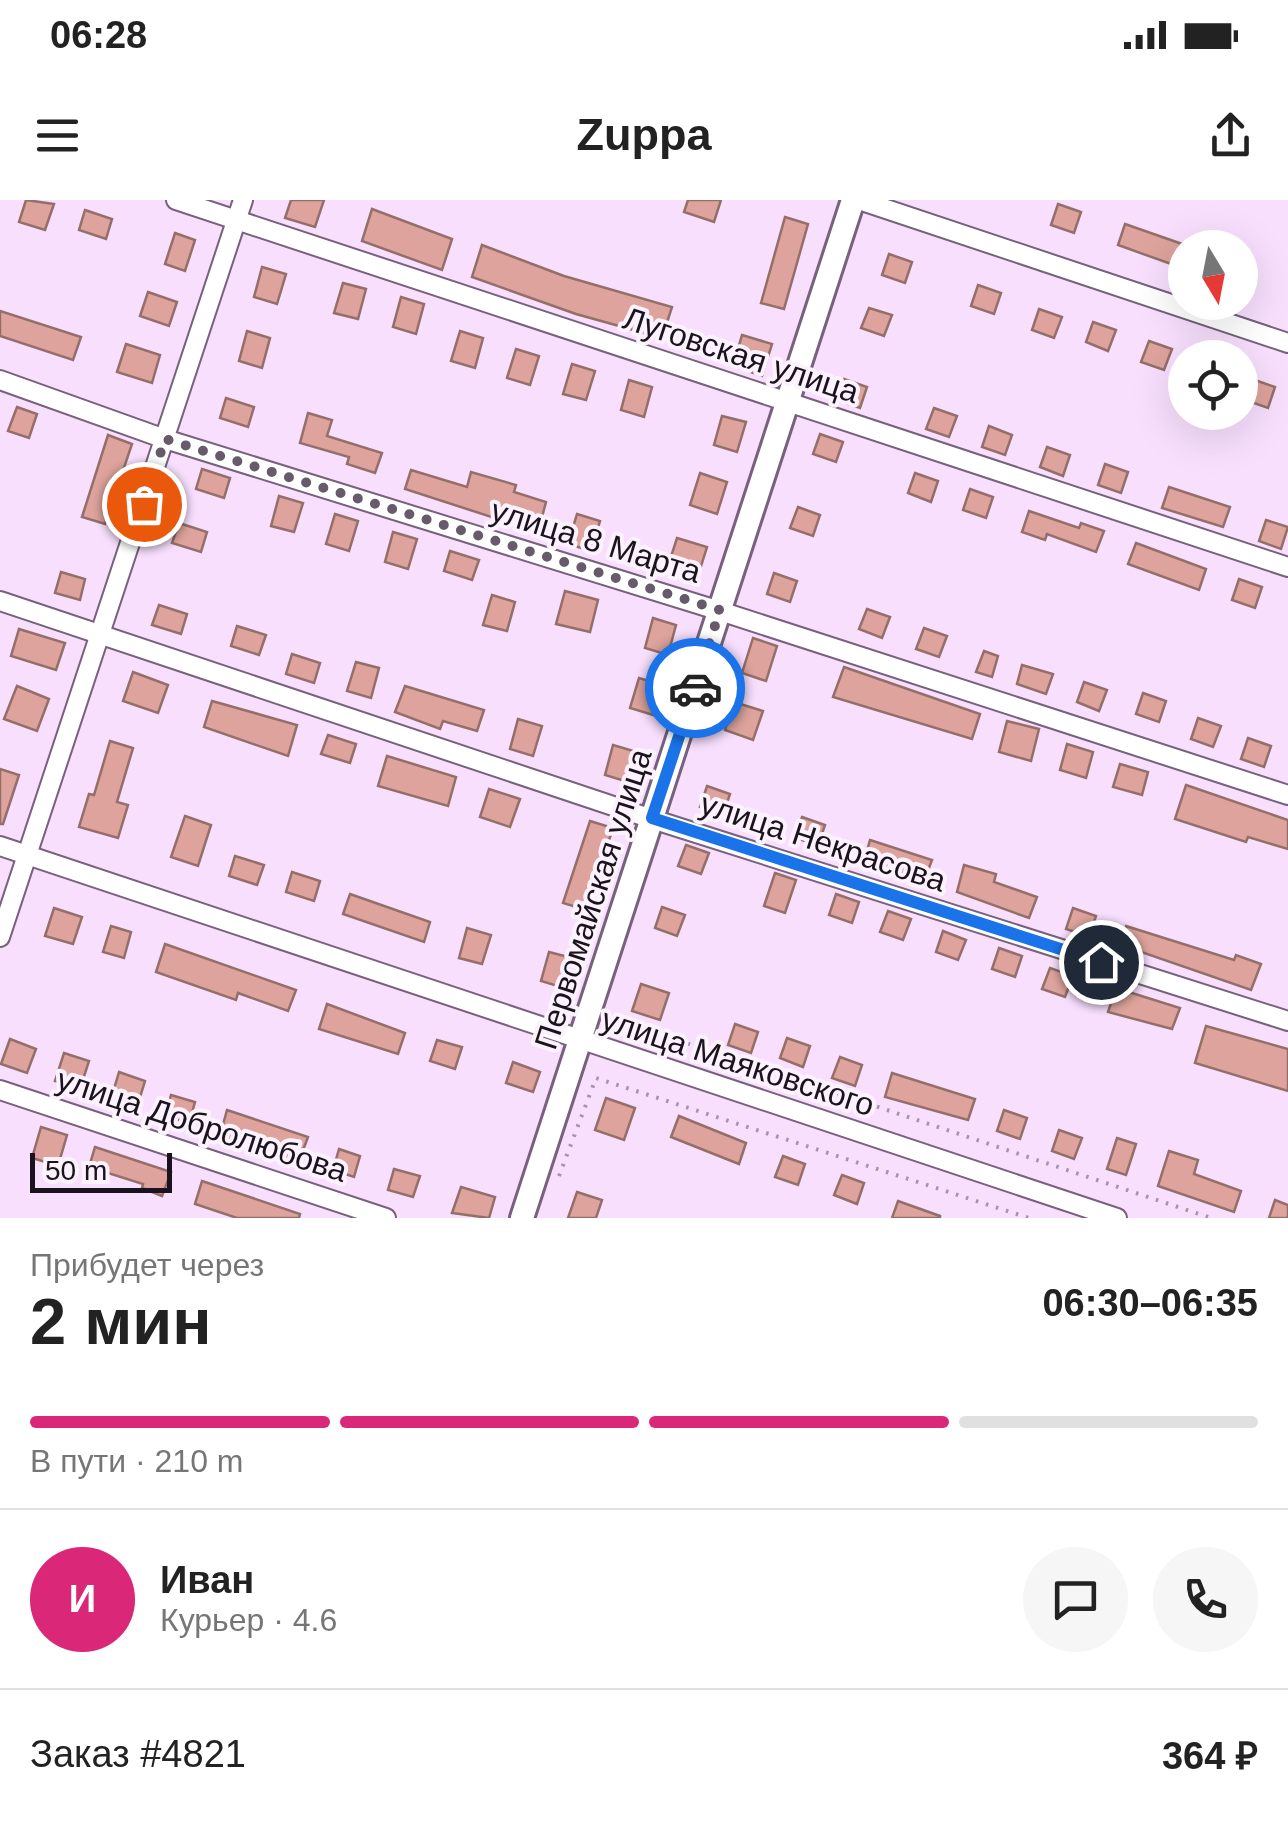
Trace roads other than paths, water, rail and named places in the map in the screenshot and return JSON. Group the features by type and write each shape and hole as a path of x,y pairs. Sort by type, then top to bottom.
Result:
{"street":[{"name":"Луговская улица","path":"176,200 1288,568"},
{"path":"0,936 244,200"},
{"path":"856,200 1288,342"},
{"name":"Первомайская улица","path":"522,1218 856,200"},
{"name":"улица 8 Марта","path":"0,380 165,439 720,610 1288,795"},
{"name":"улица Некрасова","path":"0,601 652,818 1288,1021"},
{"name":"улица Маяковского","path":"0,846 1117,1218"},
{"name":"улица Добролюбова","path":"0,1090 386,1218"}]}
